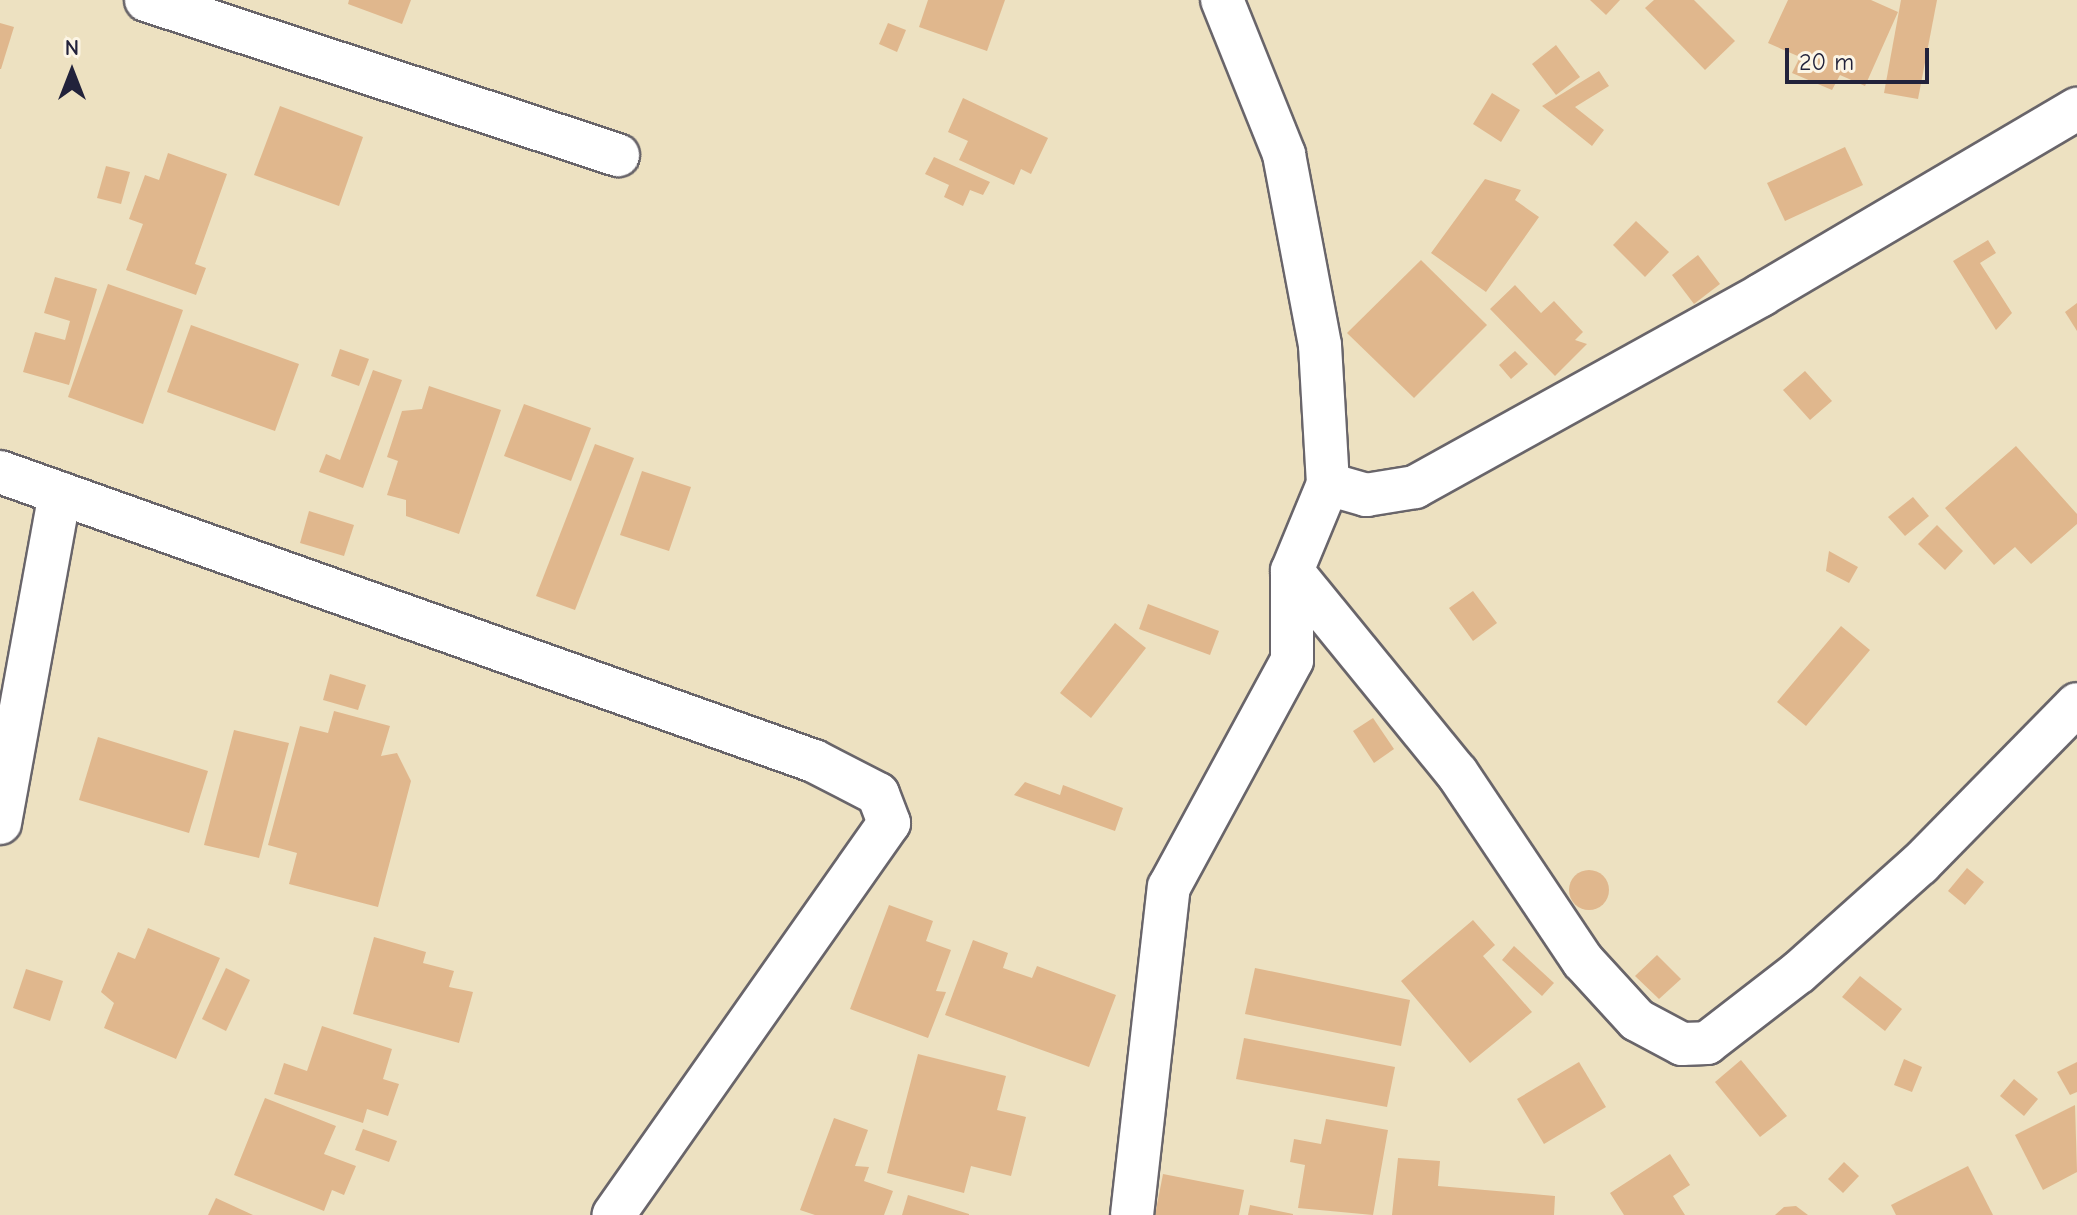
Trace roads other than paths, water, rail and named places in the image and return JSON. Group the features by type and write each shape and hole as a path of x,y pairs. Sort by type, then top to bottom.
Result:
{"street":[{"path":"146,0 618,155"},
{"path":"1132,1215 1169,887 1292,660 1292,571 1328,484 1320,345 1284,154 1222,0"},
{"path":"1328,484 1366,495 1415,487 1761,295 2077,109"},
{"path":"0,472 814,761 878,794 889,823 613,1215"},
{"path":"0,823 60,493"},
{"path":"1292,571 1457,773 1583,961 1637,1020 1682,1044 1707,1043 1799,972 1920,864 2077,704"}]}
